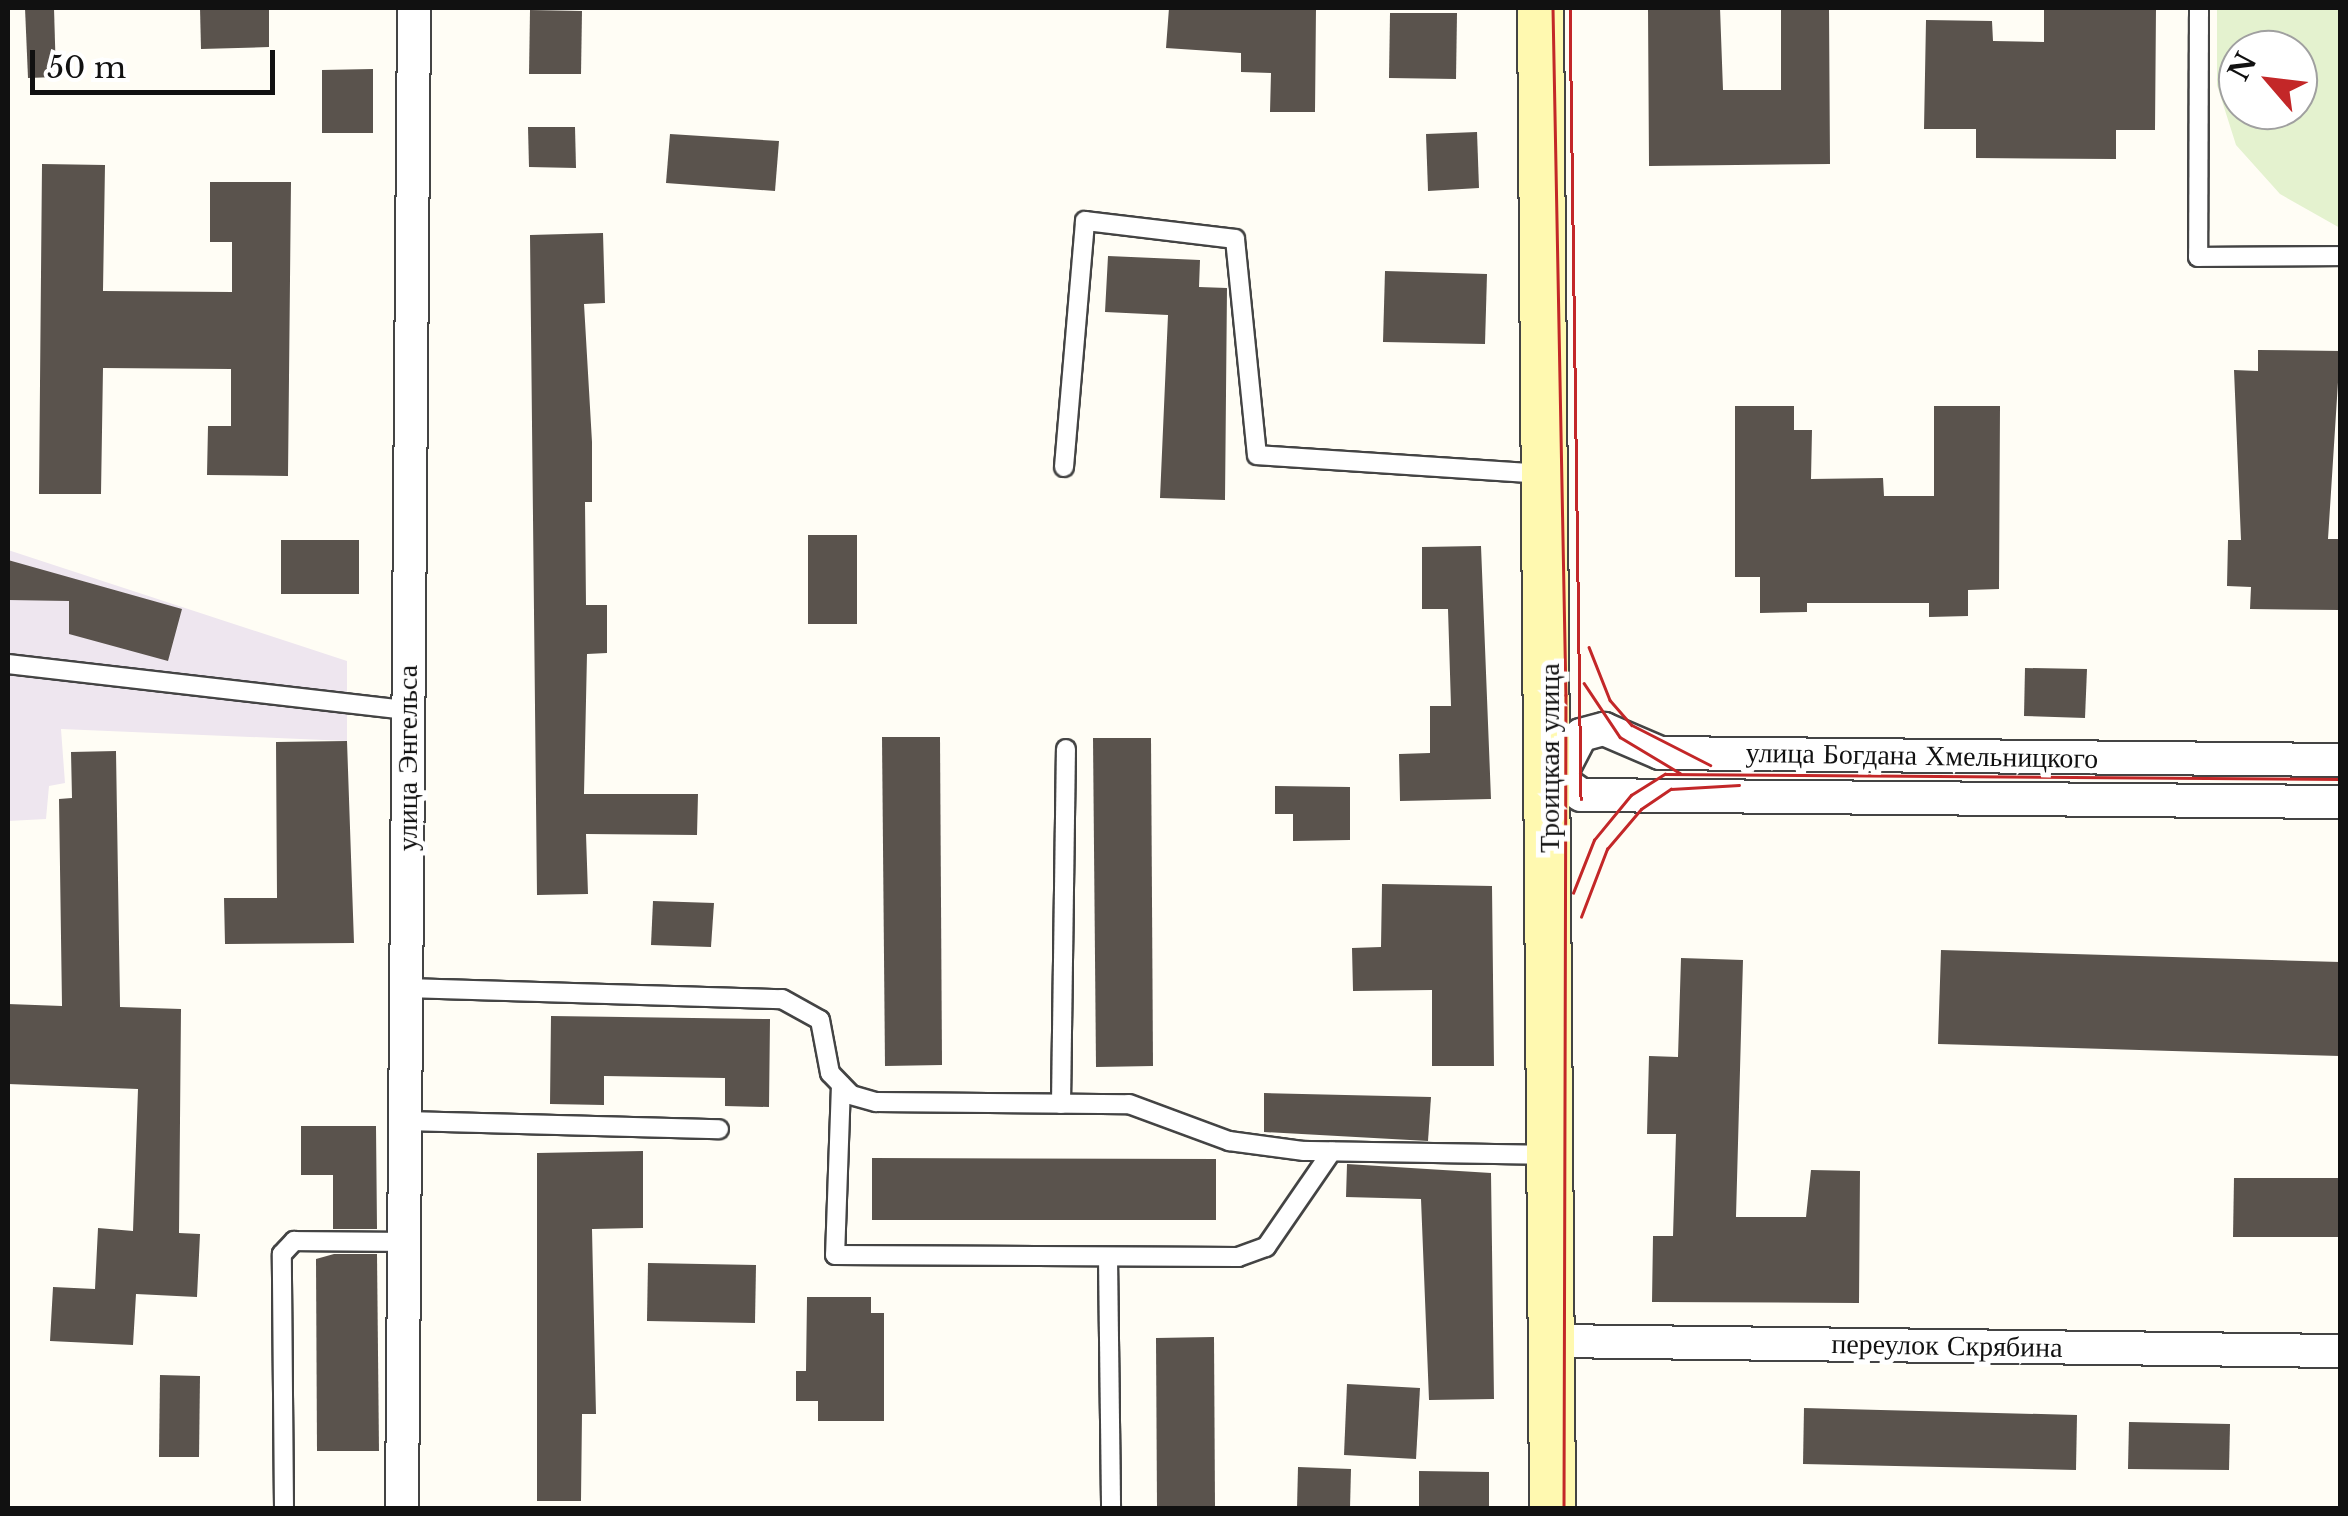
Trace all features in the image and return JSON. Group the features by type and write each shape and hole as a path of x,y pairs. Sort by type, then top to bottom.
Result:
{"street":[{"name":"улица Энгельса","path":"402,1508 414,8"},
{"name":"Троицкая улица","path":"1540,8 1551,730 1563,791 1552,1156 1552,1508"},
{"name":"улица Богдана Хмельницкого","path":"2340,760 1660,753 1604,730 1581,735 1563,791 2340,802"},
{"name":"переулок Скрябина","path":"1554,1341 2340,1350"}],"lane":[{"path":"2200,8 2198,257 2340,256"},
{"path":"1064,467 1085,221 1234,240 1257,455 1548,474"},
{"path":"8,664 408,710"},
{"path":"1062,1104 1066,750"},
{"path":"406,988 782,999 820,1020 841,1085 834,1255 1238,1257 1266,1246 1332,1151"},
{"path":"841,1085 876,1102 1129,1104 1229,1142 1332,1151 1552,1156"},
{"path":"405,1121 719,1128"},
{"path":"284,1508 282,1254 294,1240 404,1242"},
{"path":"1108,1256 1111,1508"}],"shaded area":[{"path":"8,550 347,661 347,741 61,729 65,783 49,786 46,819 8,821"}],"green space":[{"path":"2217,8 2340,8 2340,228 2280,194 2236,145 2231,130 2318,130 2318,30 2218,30 2218,88"}],"building":[{"path":"25,8 54,8 56,77 28,78"},
{"path":"200,8 269,8 269,47 201,49"},
{"path":"1169,8 1316,8 1315,112 1270,112 1271,73 1241,72 1241,53 1166,48"},
{"path":"1648,8 1720,8 1723,90 1781,90 1781,8 1829,8 1830,164 1649,166"},
{"path":"2044,8 2156,8 2155,130 2116,130 2116,159 1976,158 1976,129 1924,129 1926,20 1992,21 1993,41 2044,42"},
{"path":"530,10 582,11 581,74 529,74"},
{"path":"1390,13 1457,13 1456,79 1389,78"},
{"path":"373,69 373,133 322,133 322,70"},
{"path":"528,127 575,127 576,168 529,167"},
{"path":"1477,132 1479,188 1428,191 1426,134"},
{"path":"670,134 779,141 775,191 666,183"},
{"path":"42,164 105,165 103,291 232,292 232,242 210,242 210,182 291,182 288,476 207,475 208,426 231,426 231,369 103,368 101,494 39,494"},
{"path":"603,233 605,303 584,304 592,442 592,502 585,502 586,605 607,605 607,653 587,654 584,794 698,794 697,835 586,834 588,894 537,895 530,235"},
{"path":"1108,256 1200,260 1199,287 1227,288 1225,500 1160,498 1168,315 1105,312"},
{"path":"1385,271 1487,274 1485,344 1383,342"},
{"path":"2258,350 2340,351 2328,539 2340,539 2340,610 2250,609 2251,587 2227,586 2228,540 2241,540 2234,370 2258,371"},
{"path":"1735,406 1794,406 1794,430 1812,430 1811,479 1883,478 1884,496 1934,496 1934,406 2000,406 1999,589 1968,590 1968,616 1929,617 1929,603 1807,603 1807,612 1760,613 1760,577 1735,577"},
{"path":"808,535 857,535 857,624 808,624"},
{"path":"281,540 359,540 359,594 281,594"},
{"path":"1481,546 1491,799 1400,801 1399,754 1430,753 1430,706 1451,706 1448,609 1422,609 1422,547"},
{"path":"8,560 182,609 168,661 69,634 69,601 8,600"},
{"path":"2025,668 2087,669 2085,718 2024,716"},
{"path":"882,737 940,737 942,1065 885,1066"},
{"path":"1093,738 1151,738 1153,1066 1096,1067"},
{"path":"347,741 354,943 225,944 224,898 277,898 276,742"},
{"path":"116,751 120,1007 181,1009 179,1233 200,1234 197,1297 136,1294 133,1345 50,1341 53,1287 95,1289 98,1228 133,1231 138,1089 8,1084 8,1004 62,1006 59,799 72,798 71,752"},
{"path":"1275,786 1350,787 1350,840 1293,841 1293,814 1275,814"},
{"path":"1382,884 1492,886 1494,1066 1432,1066 1432,990 1353,991 1352,948 1381,947"},
{"path":"653,901 714,903 711,947 651,945"},
{"path":"1941,950 2340,962 2340,1056 1938,1044"},
{"path":"1681,958 1743,960 1736,1217 1806,1217 1811,1170 1860,1171 1859,1303 1652,1302 1653,1236 1673,1236 1676,1134 1647,1134 1649,1056 1678,1057"},
{"path":"551,1016 770,1019 769,1107 725,1106 725,1078 604,1076 604,1105 550,1104"},
{"path":"1264,1093 1431,1097 1428,1141 1264,1132"},
{"path":"301,1126 376,1126 377,1229 333,1229 333,1175 301,1175"},
{"path":"643,1151 643,1228 592,1229 596,1414 582,1414 581,1501 537,1501 537,1153"},
{"path":"872,1158 1216,1159 1216,1220 872,1220"},
{"path":"1347,1164 1491,1173 1494,1399 1429,1400 1421,1199 1346,1197"},
{"path":"2234,1178 2340,1178 2340,1237 2233,1237"},
{"path":"334,1254 377,1254 379,1451 317,1451 316,1259"},
{"path":"648,1263 756,1265 755,1323 647,1321"},
{"path":"807,1297 871,1297 871,1313 884,1313 884,1421 818,1421 818,1401 796,1401 796,1371 806,1371"},
{"path":"1214,1337 1215,1508 1157,1508 1156,1338"},
{"path":"160,1375 200,1376 199,1457 159,1457"},
{"path":"1347,1384 1420,1388 1416,1459 1344,1455"},
{"path":"1804,1408 2077,1415 2076,1470 1803,1464"},
{"path":"2129,1422 2230,1424 2229,1470 2128,1469"},
{"path":"1298,1467 1351,1469 1350,1508 1297,1508"},
{"path":"1419,1471 1489,1472 1489,1508 1419,1508"}],"tram line":[{"path":"1553,8 1566,695 1564,1508"},
{"path":"1570,8 1581,799"},
{"path":"1589,647 1610,700 1632,725 1710,765"},
{"path":"1584,683 1620,737 1680,773"},
{"path":"1573,893 1594,840 1631,795 1665,774 2340,779"},
{"path":"1581,917 1607,849 1641,809 1671,789 1739,785"}]}
